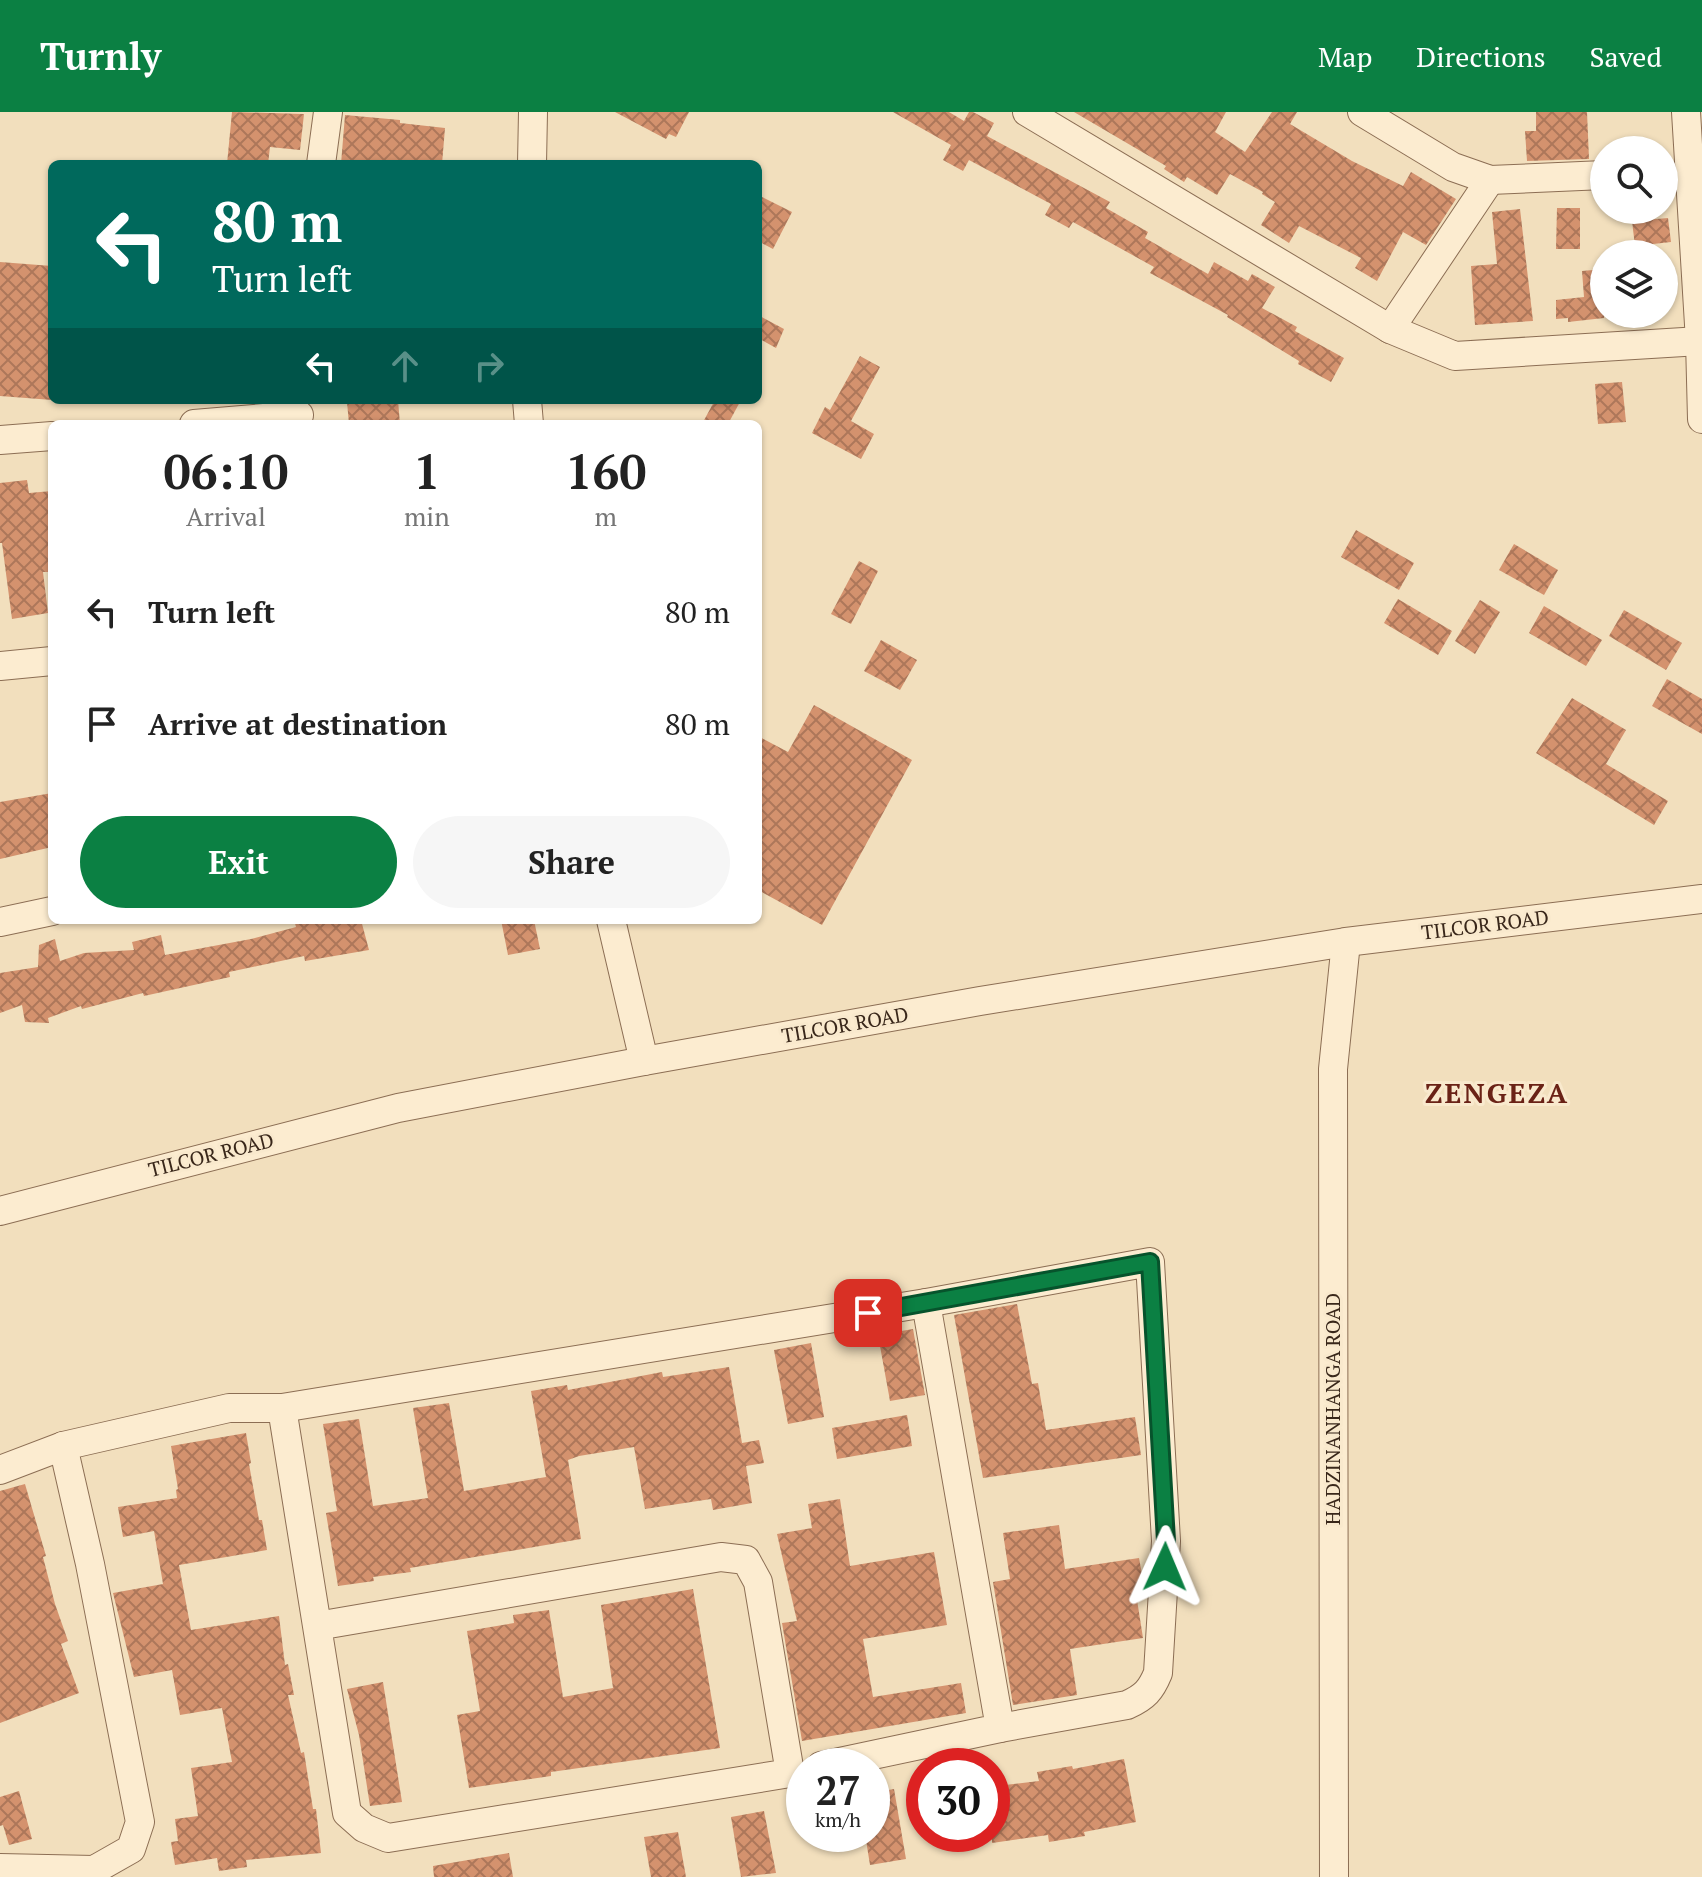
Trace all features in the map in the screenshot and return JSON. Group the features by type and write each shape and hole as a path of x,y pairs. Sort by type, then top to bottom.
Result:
{"street":[{"path":"322,160 328,112"},
{"path":"532,160 533,112"},
{"path":"1027,112 1390,329 1455,356 1700,341"},
{"path":"1362,112 1453,167 1490,180 1590,176"},
{"path":"1678,160 1686,112"},
{"path":"1390,329 1490,180"},
{"path":"1678,186 1700,341 1702,419"},
{"path":"232,420 299,413"},
{"path":"0,440 48,436"},
{"path":"0,666 48,661"},
{"name":"TILCOR ROAD","path":"0,1211 398,1108 644,1061 995,998 1346,942 1702,899"},
{"path":"0,922 48,912"},
{"path":"612,924 644,1061"},
{"name":"HADZINANHANGA ROAD","path":"1334,1877 1333,1069 1346,942"},
{"path":"0,1470 63,1446 229,1408 282,1408 926,1303 1150,1262 1166,1541 1158,1673 1152,1689 1127,1705 890,1751"},
{"path":"926,1303 1000,1728"},
{"path":"282,1408 347,1813 364,1828 388,1838 786,1773"},
{"path":"0,1868 94,1870 131,1849 140,1822 90,1564 63,1446"},
{"path":"317,1626 721,1557 746,1560 758,1582 792,1748"}],"building":[{"path":"232,112 304,114 300,150 270,147 268,160 227,160"},
{"path":"615,112 689,112 676,137 669,134 666,139"},
{"path":"893,112 949,112 964,121 969,112 973,112 994,123 987,136 1110,202 1106,208 1148,232 1145,238 1208,274 1214,262 1248,281 1252,274 1275,287 1262,308 1297,327 1295,331 1344,358 1331,382 1298,364 1299,361 1228,315 1150,273 1154,267 1073,222 1069,228 1045,215 1051,204 969,160 963,171 943,160 951,145"},
{"path":"1074,112 1226,112 1215,132 1245,152 1272,112 1297,112 1290,124 1352,161 1403,186 1411,172 1456,199 1426,245 1403,232 1377,281 1355,268 1361,258 1299,226 1289,243 1261,225 1275,202 1263,192 1230,174 1217,195 1187,177 1184,182 1164,169 1166,166"},
{"path":"1536,112 1587,112 1589,159 1527,161 1525,131 1536,131"},
{"path":"345,115 445,128 442,160 341,160"},
{"path":"762,197 792,212 773,249 762,243"},
{"path":"1557,208 1580,208 1580,249 1556,249"},
{"path":"1520,209 1533,321 1475,325 1471,266 1497,264 1492,212"},
{"path":"1632,224 1669,224 1671,240 1634,240"},
{"path":"0,262 48,266 48,400 0,396"},
{"path":"1590,270 1590,320 1568,322 1568,318 1556,319 1556,300 1584,297 1582,271"},
{"path":"762,317 784,329 776,348 762,340"},
{"path":"860,356 880,367 851,421 874,434 861,459 812,433 825,407 830,410"},
{"path":"1622,382 1626,422 1598,424 1595,384"},
{"path":"347,404 398,404 400,420 349,420"},
{"path":"713,404 739,404 730,420 704,420"},
{"path":"27,480 29,493 48,491 48,572 43,572 48,613 12,619 0,543 0,483"},
{"path":"1356,530 1414,563 1399,590 1341,557"},
{"path":"1514,544 1558,570 1544,595 1499,570"},
{"path":"859,561 878,571 851,624 831,614"},
{"path":"1398,599 1452,631 1438,655 1384,623"},
{"path":"1480,600 1500,612 1475,654 1455,641"},
{"path":"1544,606 1602,640 1586,666 1529,633"},
{"path":"1624,610 1682,643 1666,670 1609,636"},
{"path":"881,640 917,660 900,690 864,671"},
{"path":"1667,679 1702,699 1702,734 1652,706"},
{"path":"1572,698 1626,730 1606,764 1668,801 1654,825 1536,753"},
{"path":"814,705 912,760 822,925 762,892 762,738 788,752"},
{"path":"48,794 48,848 0,859 0,802"},
{"path":"295,924 362,924 369,950 305,961 304,956 229,972 230,977 144,996 143,993 82,1009 81,1006 48,1018 49,1023 25,1022 22,1005 0,1013 0,973 38,967 39,945 55,939 60,961 84,953 134,950 132,942 161,935 165,955 296,927"},
{"path":"502,924 535,924 540,949 508,955"},
{"path":"1017,1304 1032,1384 1038,1383 1046,1430 1135,1417 1141,1455 983,1478 954,1315"},
{"path":"913,1329 925,1395 890,1401 878,1335"},
{"path":"811,1343 824,1417 788,1424 774,1350"},
{"path":"729,1367 742,1443 759,1440 764,1463 746,1466 752,1503 713,1510 711,1499 645,1509 634,1447 579,1456 568,1460 581,1539 410,1568 411,1572 338,1586 326,1513 337,1511 323,1424 359,1419 373,1506 428,1498 413,1408 449,1403 464,1491 546,1477 531,1391 567,1385 568,1390 662,1372 663,1377"},
{"path":"907,1415 912,1446 837,1459 832,1428"},
{"path":"246,1433 259,1520 262,1520 267,1550 179,1565 191,1630 279,1616 285,1665 288,1664 294,1695 288,1695 301,1753 304,1752 313,1809 316,1809 321,1853 246,1860 247,1867 219,1871 217,1858 175,1865 171,1842 178,1841 175,1819 198,1816 191,1768 232,1762 222,1708 180,1715 172,1670 134,1677 113,1593 163,1584 154,1531 123,1537 118,1507 177,1498 171,1446"},
{"path":"25,1484 46,1556 43,1557 55,1604 68,1641 61,1644 79,1693 0,1723 0,1491"},
{"path":"840,1499 850,1566 934,1552 947,1625 863,1639 873,1697 961,1683 966,1713 802,1741 782,1623 797,1621 777,1534 812,1528 808,1504"},
{"path":"1059,1525 1065,1569 1139,1558 1144,1585 1135,1587 1143,1638 1070,1649 1077,1695 1013,1705 993,1582 1010,1579 1003,1533"},
{"path":"693,1589 720,1748 551,1772 551,1776 469,1788 457,1715 480,1711 467,1631 514,1623 513,1615 549,1610 563,1697 613,1688 601,1605"},
{"path":"383,1682 402,1802 370,1806 359,1735 347,1689"},
{"path":"1124,1759 1136,1822 1049,1842 1048,1835 1010,1840 1010,1784 1039,1781 1037,1772 1072,1766 1073,1769"},
{"path":"894,1789 906,1859 870,1865 868,1852 890,1852 890,1790"},
{"path":"19,1791 32,1839 9,1845 3,1825 0,1826 0,1797"},
{"path":"764,1811 776,1873 741,1877 731,1817"},
{"path":"678,1832 686,1877 651,1877 644,1837"},
{"path":"509,1853 513,1877 434,1877 433,1866"}],"district":[{"name":"ZENGEZA","path":"1497,1093"}],"route":[{"path":"868,1313 1150,1262 1165,1567"}]}
